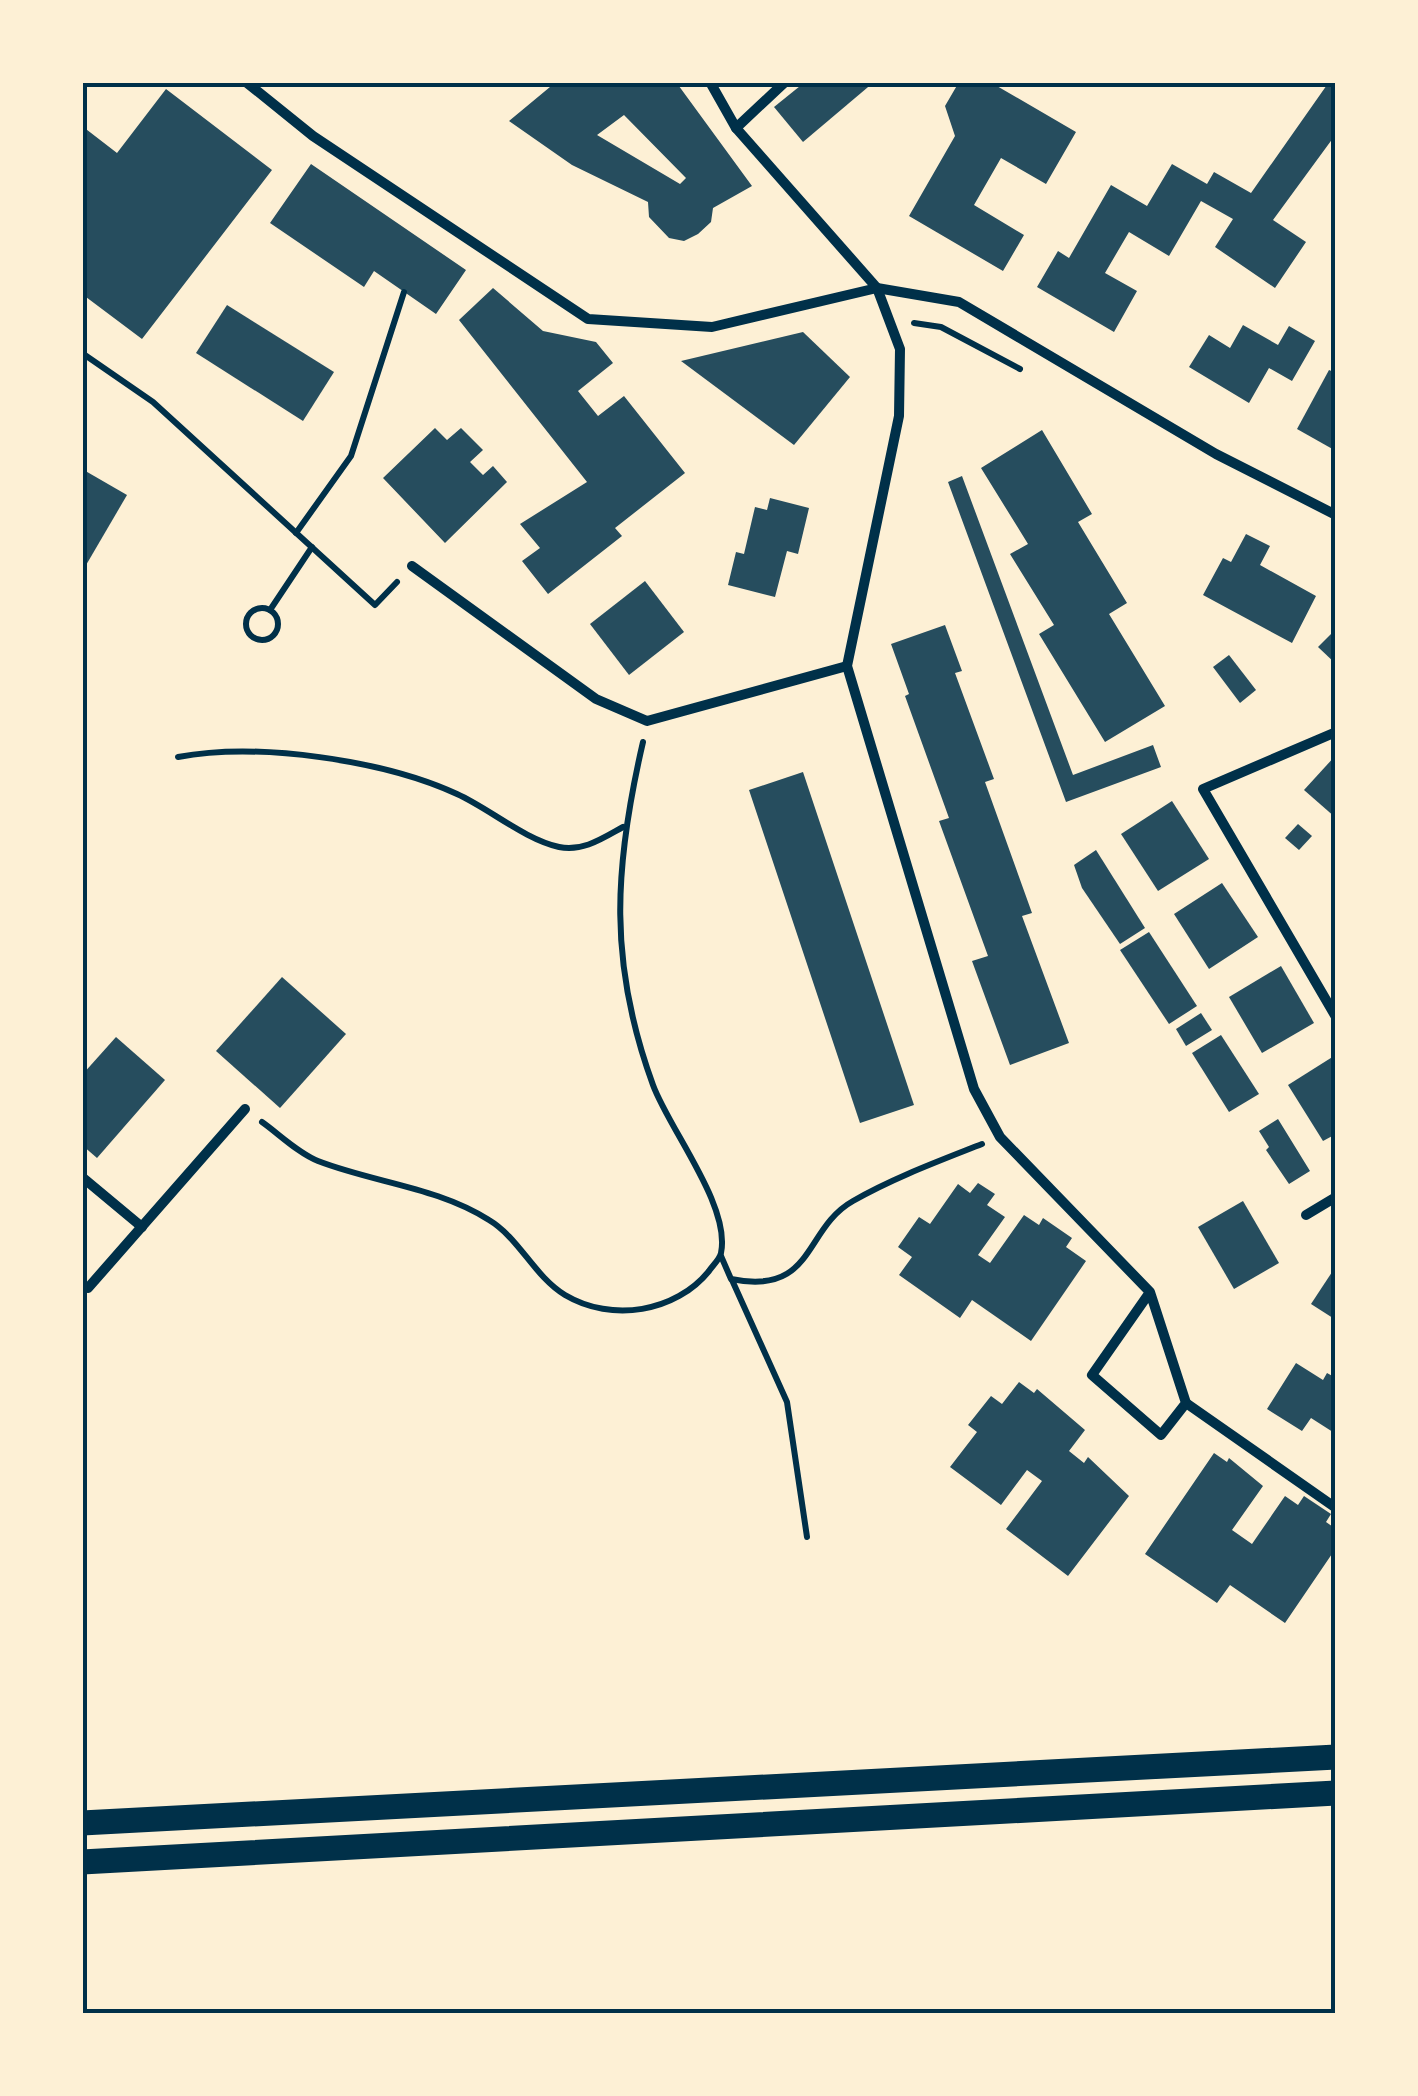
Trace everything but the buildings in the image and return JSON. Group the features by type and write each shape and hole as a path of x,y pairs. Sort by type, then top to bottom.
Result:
{"main road":[{"path":"82,1823 1336,1757"},
{"path":"82,1862 1336,1793"}],"street":[{"path":"246,82 314,136 588,319 712,326 877,288 959,302 1216,454 1336,515"},
{"path":"710,82 736,128 877,288 900,349 899,416 847,666 974,1089 1000,1137 1150,1292 1186,1403 1336,1508"},
{"path":"736,128 786,82"},
{"path":"412,566 596,699 648,721 847,666"},
{"path":"1336,732 1203,789 1336,1018"},
{"path":"88,1288 245,1109"},
{"path":"82,1177 142,1227"},
{"path":"1306,1215 1336,1197"},
{"path":"1150,1292 1092,1374 1161,1435 1186,1403"}],"path":[{"path":"296,533 351,456 404,292"},
{"path":"82,353 153,402 375,605 412,566"},
{"path":"270,610 312,547"},
{"path":"259,608 270,610 277,622 275,632 268,639 253,638 246,624 249,614 259,608"},
{"path":"648,721 624,826 618,885 620,948 654,1086 712,1201 722,1237 721,1256 787,1402 807,1537"},
{"path":"178,757 211,751 246,752 386,770 435,784 560,847 592,846 624,826"},
{"path":"245,1109 314,1160 452,1198 494,1222 564,1295 593,1306 623,1310 659,1307 693,1291 721,1256"},
{"path":"732,1279 753,1283 778,1280 801,1261 849,1202 1000,1137"}]}
